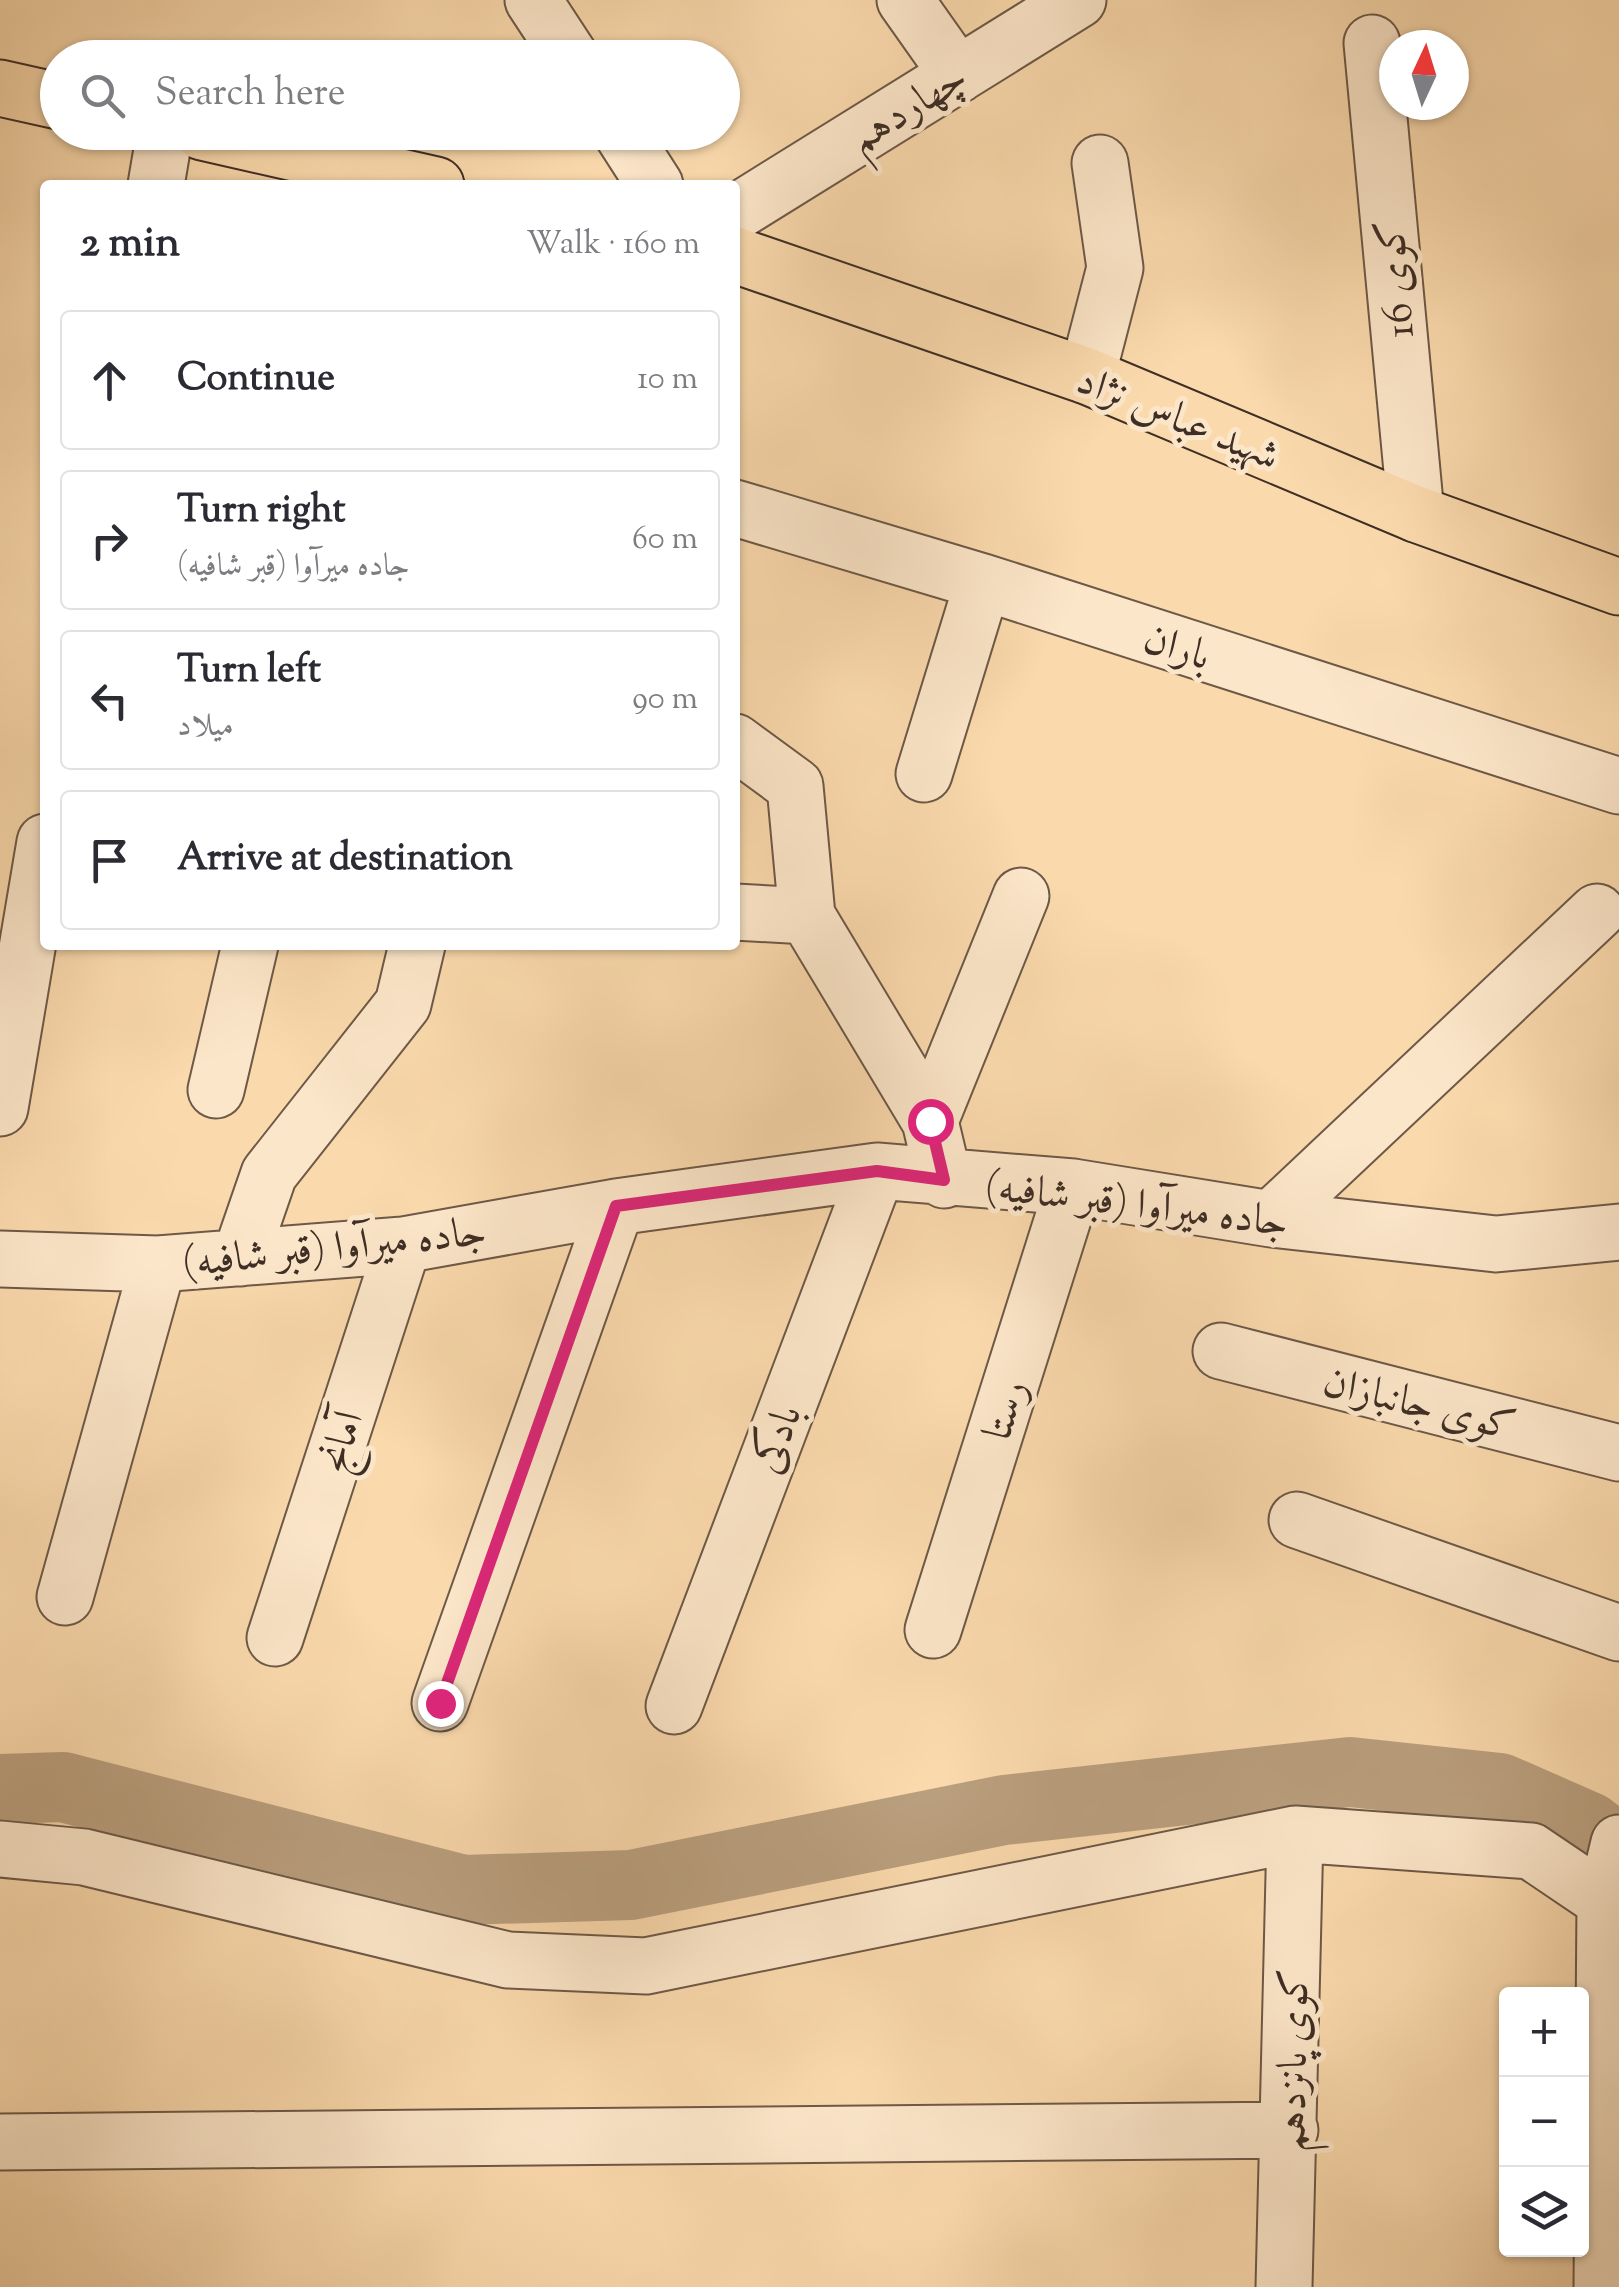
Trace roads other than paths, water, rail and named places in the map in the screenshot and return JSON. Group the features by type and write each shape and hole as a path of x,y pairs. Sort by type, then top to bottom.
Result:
{"main road":[{"path":"0,88 40,97"},
{"path":"281,150 412,180"},
{"name":"شهید عباس نژاد","path":"740,257 1087,376 1416,514 1619,586"}],"street":[{"path":"534,0 560,40"},
{"path":"906,0 958,74"},
{"name":"چهاردهم","path":"740,210 1078,0"},
{"name":"کوی 16","path":"1372,43 1416,514"},
{"path":"157,180 162,150"},
{"path":"633,150 652,180"},
{"path":"1087,376 1115,268 1100,163"},
{"name":"باران","path":"740,509 982,582 1619,786"},
{"path":"924,774 982,582"},
{"path":"740,746 795,786 807,916 930,1121 944,1180"},
{"path":"0,1108 40,872"},
{"path":"930,1121 1021,896"},
{"path":"740,912 807,916"},
{"path":"1271,1220 1597,912"},
{"path":"216,1090 249,950"},
{"path":"240,1258 269,1174 403,1004 416,950"},
{"name":"جاده میرآوا (قبر شافیه)","path":"0,1259 158,1264 402,1244 616,1206 877,1171 944,1180 1074,1188 1271,1220 1496,1244 1619,1232"},
{"name":"بادکی","path":"674,1706 877,1171"},
{"name":"رستا","path":"934,1630 1074,1188"},
{"path":"440,1703 616,1206"},
{"name":"آمانج","path":"275,1638 402,1244"},
{"path":"64,1597 158,1264"},
{"name":"کوی جانبازان","path":"1221,1351 1619,1453"},
{"path":"1297,1520 1619,1634"},
{"path":"0,1850 84,1857 508,1960 646,1966 1295,1834 1531,1852 1605,1901"},
{"name":"کوی پانزدهم","path":"1284,2287 1295,1834"},
{"path":"1602,2287 1605,1901 1619,1843"},
{"path":"0,2142 1290,2130"}],"waterway":[{"path":"0,1789 63,1787 463,1890 631,1885 1004,1810 1350,1772 1500,1788 1589,1827 1619,1850"}]}
